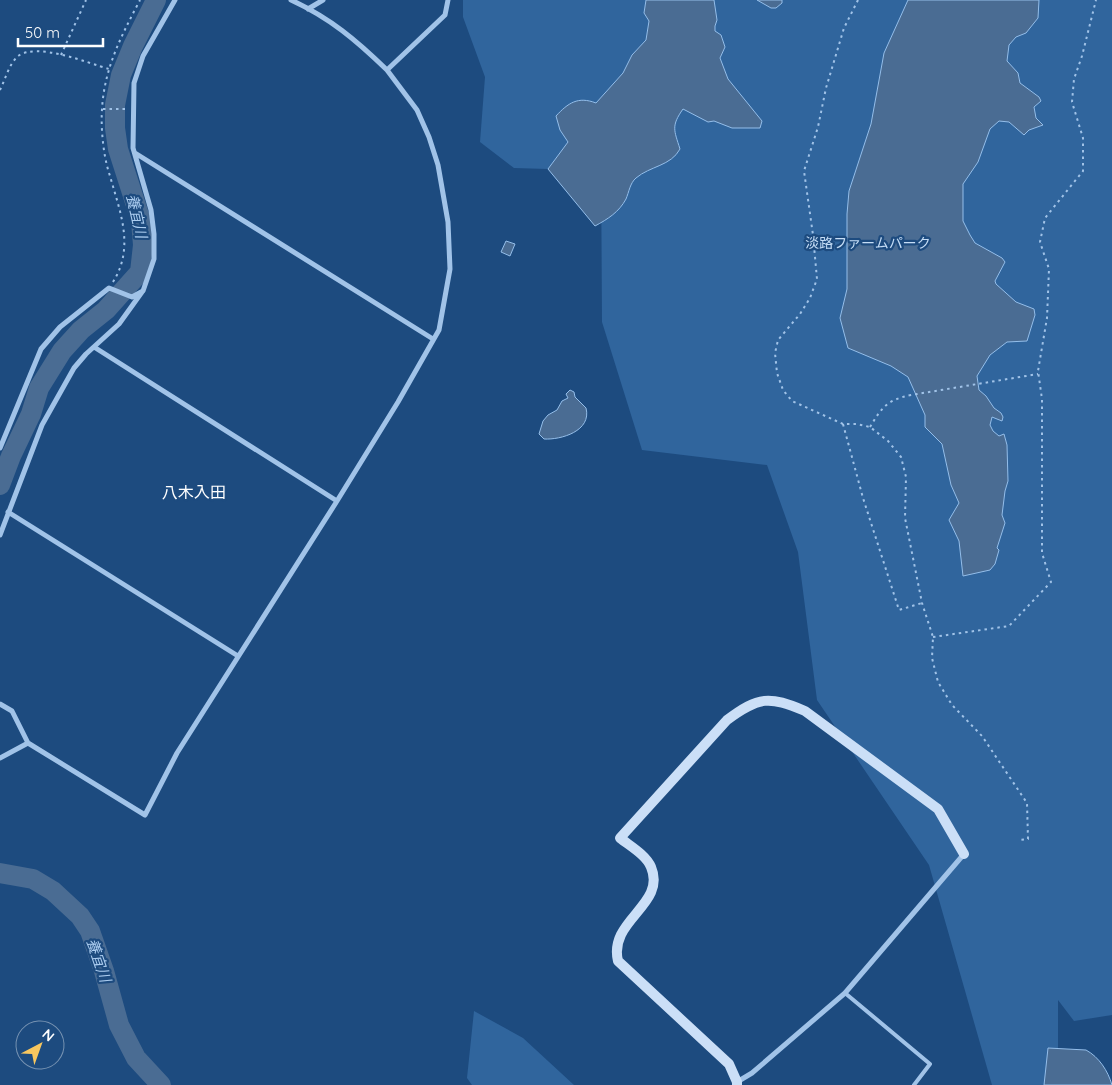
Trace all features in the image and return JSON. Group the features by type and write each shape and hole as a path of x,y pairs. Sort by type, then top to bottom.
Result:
{"street":[{"path":"0,535 42,425 74,368 86,354 119,324 143,291 154,259 154,234 151,210 134,152 134,84 143,56 175,0"},
{"path":"0,704 12,711 28,743 106,793 145,815 177,753 337,501 398,402 439,330 450,269 448,222 438,165 429,137 417,110 387,70 362,45 334,23 291,0"},
{"path":"308,9 323,0"},
{"path":"387,70 446,15 448,0"},
{"path":"134,152 433,339"},
{"path":"0,448 41,349 49,338 109,288 132,297 143,291"},
{"path":"94,347 337,501"},
{"path":"8,512 238,656"},
{"path":"760,700 780,701 805,711 938,809 964,854 845,993 752,1074 737,1083 729,1064 618,961 615,951 617,940 623,930 646,901 652,890 653,878 651,867 643,857 620,838 727,720 744,707 760,700"},
{"path":"0,758 28,743"}],"lane":[{"path":"845,993 930,1064 914,1085"}],"path":[{"path":"61,55 86,0"},
{"path":"109,288 122,264 126,240 118,201 105,156 102,129 103,109 109,69 118,42 140,0"},
{"path":"858,0 844,28 826,88 818,128 804,171 817,279 810,298 800,314 778,340 775,352 777,373 783,390 792,401 843,424 857,424 870,427 888,441 901,457 906,477 905,518 922,602 934,637 932,658 938,682 952,704 982,736 1027,804 1028,839 1018,840"},
{"path":"934,637 1009,626 1051,582 1042,553 1042,398 1038,374 1047,318 1049,269 1040,242 1045,218 1083,171 1084,138 1072,102 1074,79 1082,56 1096,0"},
{"path":"0,90 13,62 19,56 28,52 38,51 61,55 109,69"},
{"path":"103,109 128,110"},
{"path":"870,427 886,403 893,399 911,394 1038,374"},
{"path":"843,424 863,498 899,610 922,602"}],"green space":[{"path":"463,0 646,0 644,13 649,21 646,40 632,55 623,73 596,103 560,130 568,142 548,169 514,168 480,142 485,77 463,17"},
{"name":"淡路ファームパーク","path":"665,0 1112,0 1112,1015 1074,1021 1058,1000 1058,1085 992,1085 929,865 817,700 798,552 767,465 642,450 602,322 601,157"},
{"path":"474,1011 523,1038 574,1085 472,1085 467,1078"}],"shaded area":[{"path":"646,0 714,0 717,20 715,31 721,35 725,47 720,58 728,79 762,121 760,128 732,128 714,121 708,122 683,109 675,124 675,132 680,149 676,155 636,178 632,182 626,199 620,208 609,218 595,226 548,169 568,142 560,130 556,116 565,107 574,102 584,100 596,103 623,73 632,55 646,40 649,21 644,13"},
{"path":"757,0 782,0 782,3 776,8 771,8"},
{"path":"908,0 1039,0 1038,18 1026,33 1016,37 1009,45 1007,61 1018,73 1020,83 1039,97 1041,101 1034,107 1036,118 1043,125 1029,130 1024,135 1009,122 999,121 990,129 978,162 963,184 963,221 970,235 975,243 1002,258 1005,262 995,281 996,284 1016,302 1034,309 1035,315 1027,341 1007,342 990,355 977,376 979,390 1003,417 1002,421 992,417 990,425 999,436 1004,434 1007,445 1008,481 1002,515 1005,523 997,548 999,550 995,564 990,570 963,576 959,541 949,520 959,503 951,485 942,444 925,427 925,415 908,377 891,366 848,348 840,318 847,289 847,214 849,191 871,124 884,53"},
{"path":"506,241 515,244 510,256 501,252"},
{"path":"570,390 574,392 575,397 586,408 587,416 584,423 580,428 566,436 544,439 539,434 543,421 548,415 557,410 562,401 568,398 566,394"},
{"path":"1048,1048 1086,1050 1095,1056 1102,1065 1112,1085 1044,1085"}],"waterway":[{"name":"養宜川","path":"0,485 11,456 31,414 39,388 62,351 81,330 106,310 140,272 143,245 141,221 118,149 115,128 115,105 121,75 156,0"},
{"name":"養宜川","path":"0,873 33,879 53,891 80,916 90,931 104,971 119,1025 136,1058 161,1085"}],"district":[{"name":"八木入田","path":"194,492"}]}
